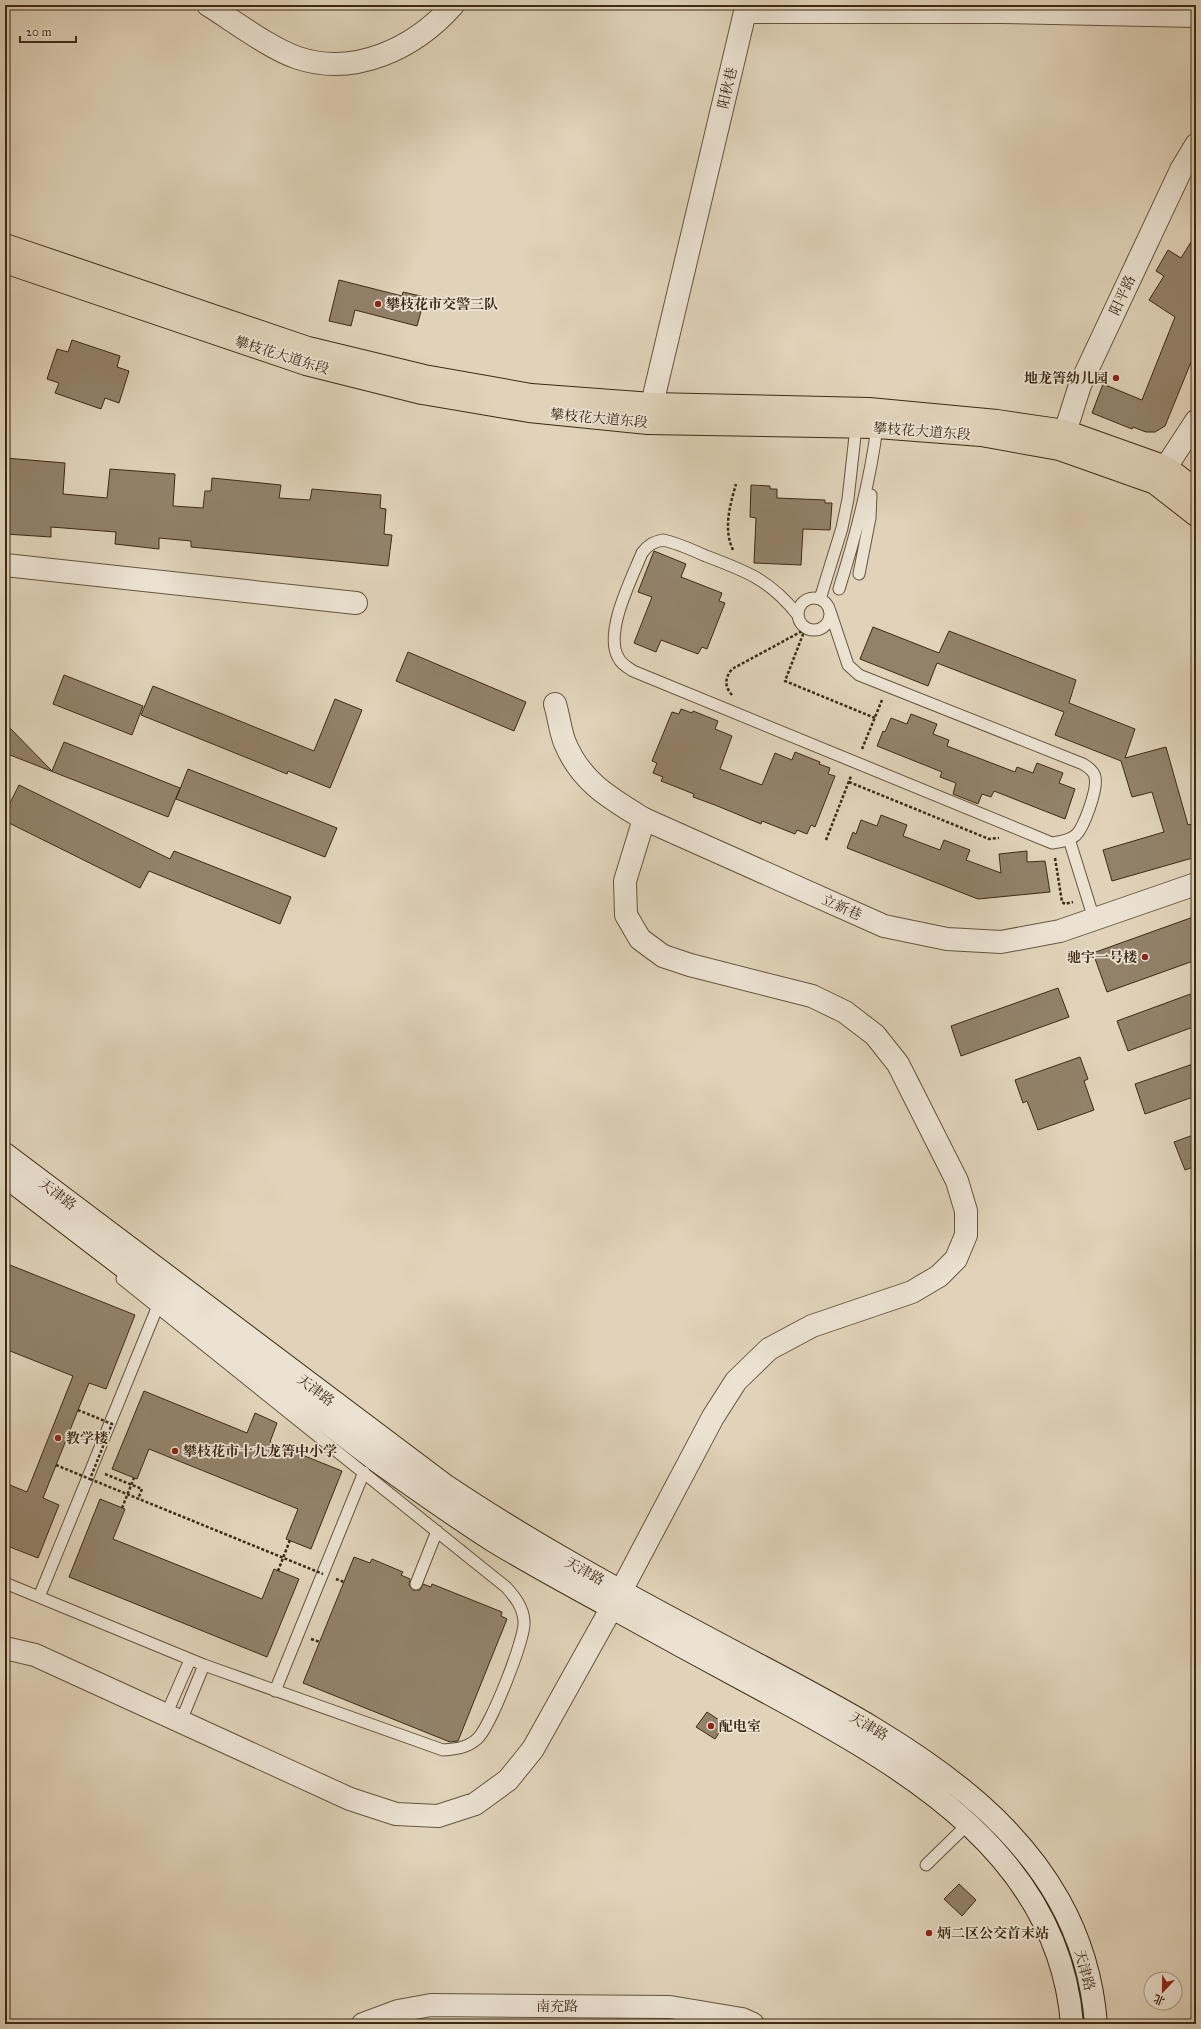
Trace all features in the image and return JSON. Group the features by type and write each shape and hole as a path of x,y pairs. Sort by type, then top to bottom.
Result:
{"highway":[{"name":"攀枝花大道东段","path":"5,245 308,348 424,376 531,395 650,413 1062,440 1156,483 1196,515"},
{"name":"攀枝花大道东段","path":"5,262 306,364 422,393 529,411 650,413 868,409 997,421 1062,440 1166,467 1196,490"}],"street":[{"path":"208,5 296,57 315,63 334,64 365,60 395,51 421,36 453,5"},
{"path":"999,8 1196,16"},
{"name":"阳秋巷","path":"650,413 745,12 999,8"},
{"name":"阳平路","path":"1062,440 1080,385 1181,170 1196,146"},
{"path":"1166,467 1196,421"},
{"path":"5,565 356,603"},
{"name":"立新巷","path":"555,704 565,743 583,775 606,796 644,818 884,926 947,939 1001,942 1060,931 1196,884"},
{"path":"5,1648 35,1655 350,1799 396,1814 438,1816 475,1804 508,1780 533,1749 616,1599 713,1417 736,1381 769,1349 812,1326 912,1292 939,1276 956,1259 966,1235 966,1210 957,1181 898,1064 875,1035 845,1012 812,996 690,965 663,956 640,939 626,915 625,881 644,818"},
{"name":"天津路","path":"5,1154 446,1486 503,1525 616,1599 883,1734 954,1781 985,1808 1014,1838 1040,1871 1061,1904 1076,1938 1088,1976 1096,2024"},
{"path":"5,1176 378,1461 493,1541 616,1599 907,1774 969,1823 997,1852 1022,1883 1040,1913 1055,1947 1066,1981 1072,2024"},
{"name":"南充路","path":"363,2024 398,2011 431,2005 670,2007 742,2019 753,2024"}],"lane":[{"path":"859,574 870,518 872,470 867,427"},
{"path":"820,600 842,528 867,427"},
{"path":"839,589 858,530 872,470"},
{"path":"797,614 776,591 746,572 672,542 663,540 654,542 647,546 642,553 618,618 614,633 617,656 624,665 633,671 1052,843 1069,839 1080,829 1095,792 1095,776 1090,769 1083,764 859,676 848,665 830,611 825,602 815,598 806,600 801,604 797,614 798,620 806,629 811,630 822,628 829,621 830,611"},
{"path":"1069,839 1094,919"},
{"path":"5,1184 157,1308 506,1587 519,1603 525,1622 521,1643 488,1724 478,1739 462,1748 443,1750 276,1690 204,1666 5,1583"},
{"path":"39,1597 91,1474 157,1308"},
{"path":"276,1690 364,1472"},
{"path":"416,1584 437,1531"},
{"path":"173,1718 190,1660"},
{"path":"173,1718 204,1666"},
{"path":"926,1865 985,1808"}],"path":[{"path":"736,484 728,519 729,531 731,545 746,572"},
{"path":"737,698 728,690 726,685 726,679 732,669 806,629"},
{"path":"806,629 785,681 875,718"},
{"path":"855,747 862,750"},
{"path":"849,782 989,839 1004,838"},
{"path":"1052,843 1062,902 1066,904 1087,898"},
{"path":"78,1410 112,1424 91,1474"},
{"path":"56,1465 142,1489 138,1498"},
{"path":"91,1474 128,1494 324,1574"},
{"path":"122,1508 134,1478"},
{"path":"278,1570 290,1540"}],"building":[{"path":"1196,234 1196,350 1165,426 1155,432 1146,432 1133,427 1132,429 1092,413 1103,384 1142,400 1175,317 1149,300 1164,276 1156,271 1168,250 1181,258"},
{"name":"攀枝花市交警三队","path":"339,280 402,296 403,292 425,297 417,326 355,310 351,326 329,321"},
{"path":"72,340 120,356 117,367 129,371 119,403 105,398 101,409 55,393 59,383 47,379 57,349 68,352"},
{"path":"5,458 65,463 63,494 107,498 110,469 175,474 173,506 203,508 205,491 211,491 212,478 281,485 279,498 310,500 312,489 381,495 380,508 386,509 384,534 392,535 388,566 191,547 191,541 159,538 159,549 115,544 116,532 51,527 51,537 5,534"},
{"path":"751,485 770,486 770,489 777,489 777,498 825,500 825,503 832,503 830,530 803,529 801,565 754,563 756,518 750,517"},
{"path":"654,551 686,564 681,577 722,593 719,601 725,603 707,649 702,647 698,654 661,640 656,652 634,643 652,597 638,592"},
{"path":"873,627 939,653 949,631 1076,680 1069,703 1135,729 1125,758 1166,747 1188,825 1196,823 1196,857 1112,881 1103,850 1164,832 1152,792 1132,797 1121,761 1055,735 1064,712 937,663 928,686 860,659"},
{"path":"408,652 526,702 514,731 396,681"},
{"path":"64,675 143,706 132,735 53,704"},
{"path":"153,686 314,751 335,699 362,710 330,788 288,771 287,774 141,715"},
{"path":"681,709 692,713 693,711 718,721 715,729 732,736 720,769 762,785 775,753 792,760 795,752 820,762 819,764 830,768 828,774 835,776 815,827 811,825 807,834 797,830 795,834 762,821 761,824 693,797 694,794 661,781 663,777 653,773 657,763 652,761 672,712 679,714"},
{"path":"911,714 937,724 933,734 949,740 947,746 1015,772 1017,767 1033,773 1037,763 1063,773 1059,783 1075,789 1065,819 994,791 991,797 982,794 978,804 953,794 956,783 940,777 942,772 877,746 883,731 885,732 891,718 907,724"},
{"path":"5,723 52,771 64,742 180,788 168,817 5,753"},
{"path":"188,769 337,828 325,857 176,799"},
{"path":"19,785 170,859 174,851 291,897 280,924 149,871 140,888 5,821 5,813"},
{"path":"881,815 907,825 903,836 940,850 944,840 970,850 966,860 1001,873 999,854 1027,851 1027,862 1045,861 1050,892 978,899 847,848 853,832 856,834 861,820 877,826"},
{"name":"驰宇一号楼","path":"1196,916 1196,960 1107,992 1093,953"},
{"path":"1058,988 1069,1017 961,1056 951,1026"},
{"path":"1196,992 1196,1026 1128,1051 1117,1021"},
{"path":"1080,1057 1088,1079 1084,1081 1094,1110 1038,1130 1027,1101 1023,1103 1015,1080"},
{"path":"1196,1063 1196,1096 1145,1114 1135,1084"},
{"path":"1196,1134 1196,1166 1185,1170 1174,1142"},
{"name":"教学楼","path":"5,1263 135,1315 106,1389 89,1383 78,1410 43,1498 59,1505 38,1558 5,1545 5,1483 27,1492 73,1376 5,1349"},
{"path":"144,1391 247,1433 255,1413 277,1423 270,1442 342,1471 311,1549 286,1539 298,1509 149,1449 137,1479 112,1469"},
{"path":"100,1499 125,1509 113,1539 262,1599 274,1569 299,1579 267,1657 69,1577"},
{"path":"354,1557 370,1563 372,1559 403,1572 401,1575 410,1579 409,1585 413,1590 420,1590 423,1584 431,1587 432,1584 502,1612 501,1616 507,1619 458,1741 450,1742 303,1683"},
{"name":"配电室","path":"707,1712 725,1724 715,1739 696,1727"},
{"path":"959,1884 976,1900 962,1916 944,1899"}],"place":[{"name":"攀枝花市交警三队","path":"378,304"},
{"name":"地龙箐幼儿园","path":"1116,378"},
{"name":"驰宇一号楼","path":"1145,957"},
{"name":"教学楼","path":"58,1438"},
{"name":"攀枝花市十九龙箐中小学","path":"175,1451"},
{"name":"配电室","path":"711,1726"},
{"name":"炳二区公交首末站","path":"929,1933"}]}
